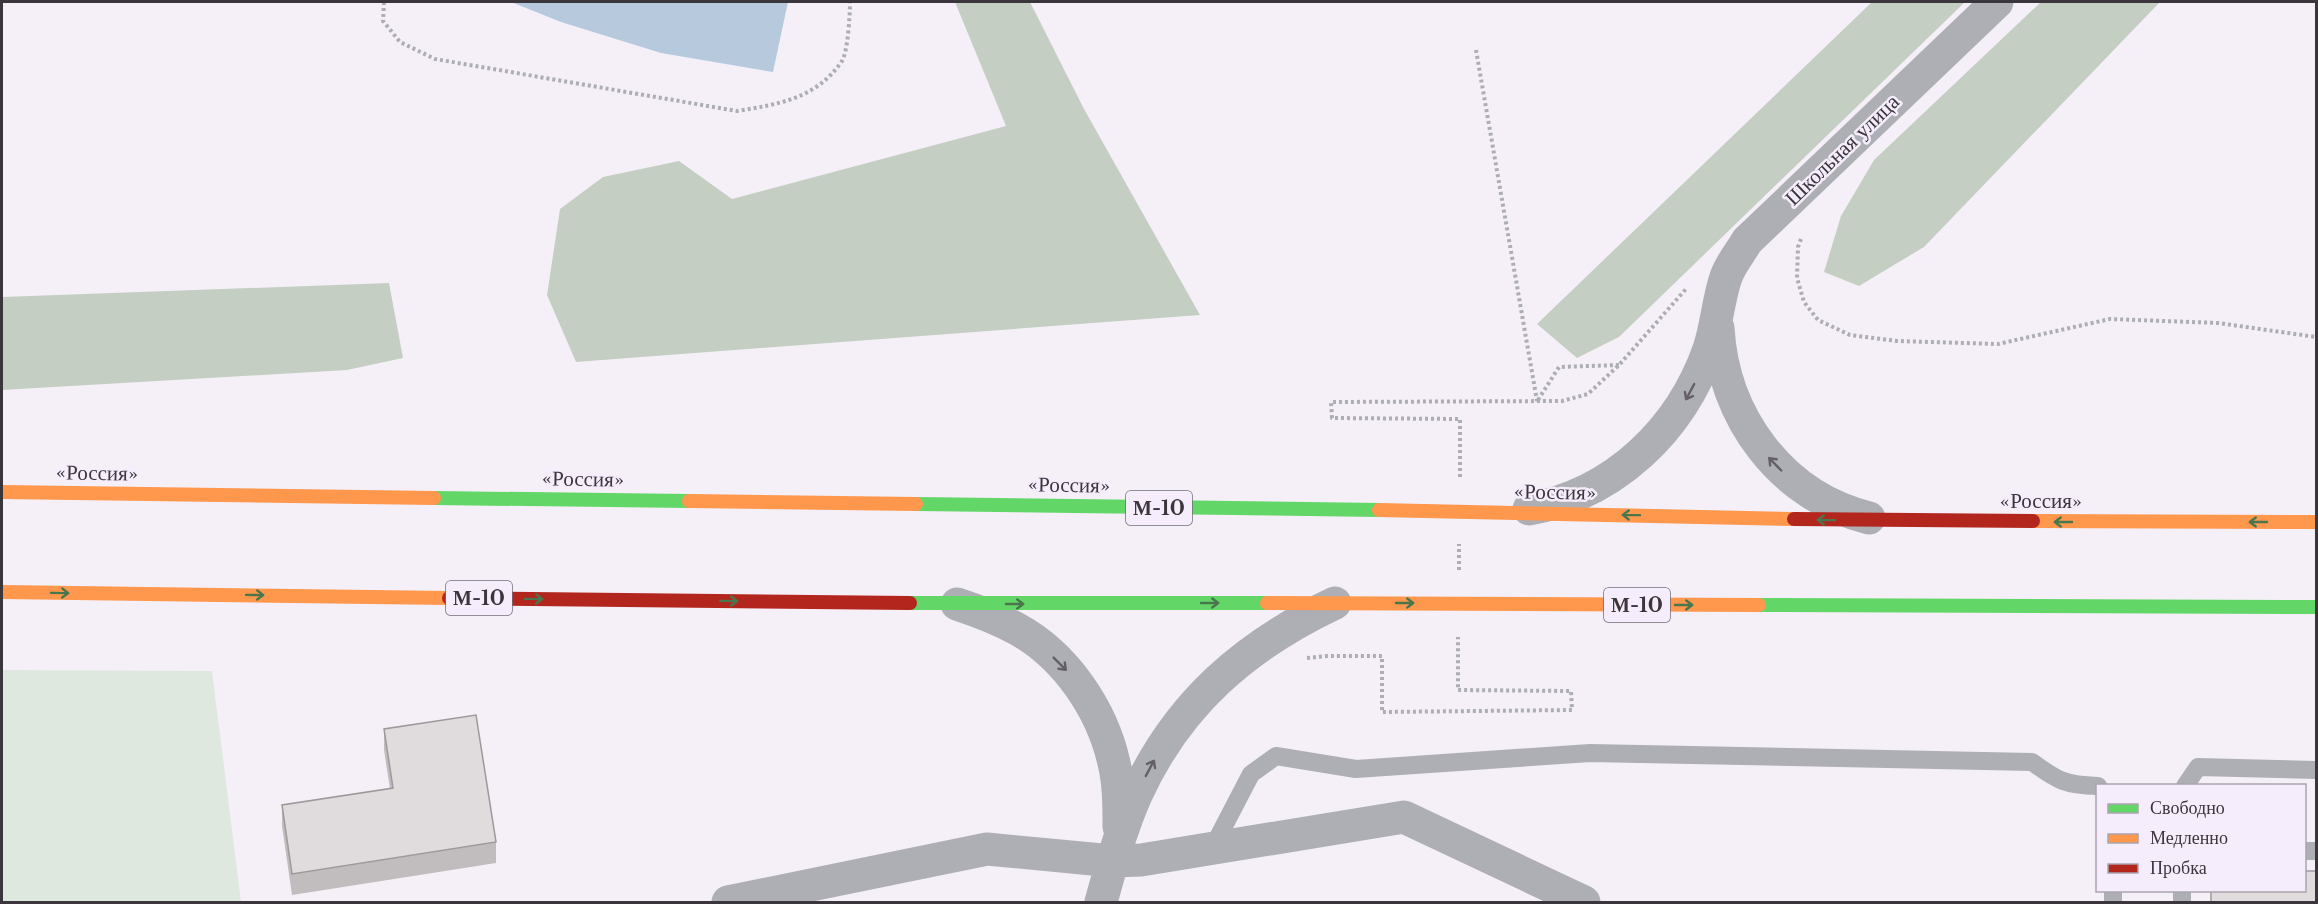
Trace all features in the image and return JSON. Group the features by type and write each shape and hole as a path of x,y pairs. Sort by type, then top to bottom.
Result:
{"highway":[{"name":"«Россия»","path":"2,492 1510,512 1880,521 2316,522"},
{"name":"М-10","path":"2,592 957,604 1335,603 2316,607"}],"street":[{"name":"Школьная улица","path":"1718,318 1726,276 1747,242 1997,2"},
{"path":"1510,512 1550,504 1597,486 1646,450 1684,403 1698,376 1718,318"},
{"path":"1718,318 1719,346 1724,374 1745,426 1761,449 1795,482 1827,503 1853,514 1880,521"},
{"path":"1101,903 1123,827 1152,763 1193,706 1217,680 1272,636 1335,603"},
{"path":"957,604 1009,625 1046,649 1069,673 1089,700 1104,730 1118,784 1119,828 1113,861"},
{"path":"728,903 987,849 1113,861 1141,860 1404,817 1584,903"}],"lane":[{"path":"1212,849 1251,774 1276,756 1356,769 1590,753 2032,762 2057,780 2075,786 2096,786"},
{"path":"2186,784 2198,767 2316,770"}],"path":[{"path":"384,2 383,21 400,42 435,59 737,111 777,105 806,95 826,78 843,59 850,2"},
{"path":"1476,50 1537,401"},
{"path":"1802,236 1798,247 1797,278 1804,302 1818,320 1850,335 1897,341 1998,344 2110,319 2218,323 2316,337"},
{"path":"1537,401 1559,367 1619,365"},
{"path":"1460,478 1460,419 1332,418 1331,402 1562,401"},
{"path":"1459,537 1459,572"},
{"path":"1305,658 1382,656 1382,712 1572,710 1571,691 1458,690 1458,631"}],"shaded area":[{"path":"955,2 1030,2 1084,109 1200,315 576,362 547,295 560,209 603,177 679,161 732,199 1006,126"},
{"path":"1872,2 1965,2 1619,337 1577,358 1537,324"},
{"path":"2041,2 2160,2 1924,247 1859,286 1824,272 1841,216 1874,160"},
{"path":"389,283 403,358 347,370 2,390 2,297"},
{"path":"2,670 212,671 241,902 2,902"}],"water":[{"path":"511,2 788,2 773,72 661,53 561,22"}],"building":[{"path":"476,715 496,842 292,874 282,805 393,788 384,729"},
{"path":"2306,871 2316,871 2316,903 2211,903 2211,892 2306,892"}],"traffic: fast":[{"path":"434,498 689,501"},
{"path":"916,504 1379,510"},
{"path":"910,603 1267,603"},
{"path":"1759,605 2316,607"}],"traffic: slow":[{"path":"2,492 434,498"},
{"path":"689,501 916,504"},
{"path":"1379,510 1794,519"},
{"path":"2033,521 2316,522"},
{"path":"2,592 449,598"},
{"path":"1267,603 1759,605"}],"traffic: jam":[{"path":"1794,519 2033,521"},
{"path":"449,598 910,603"}]}
